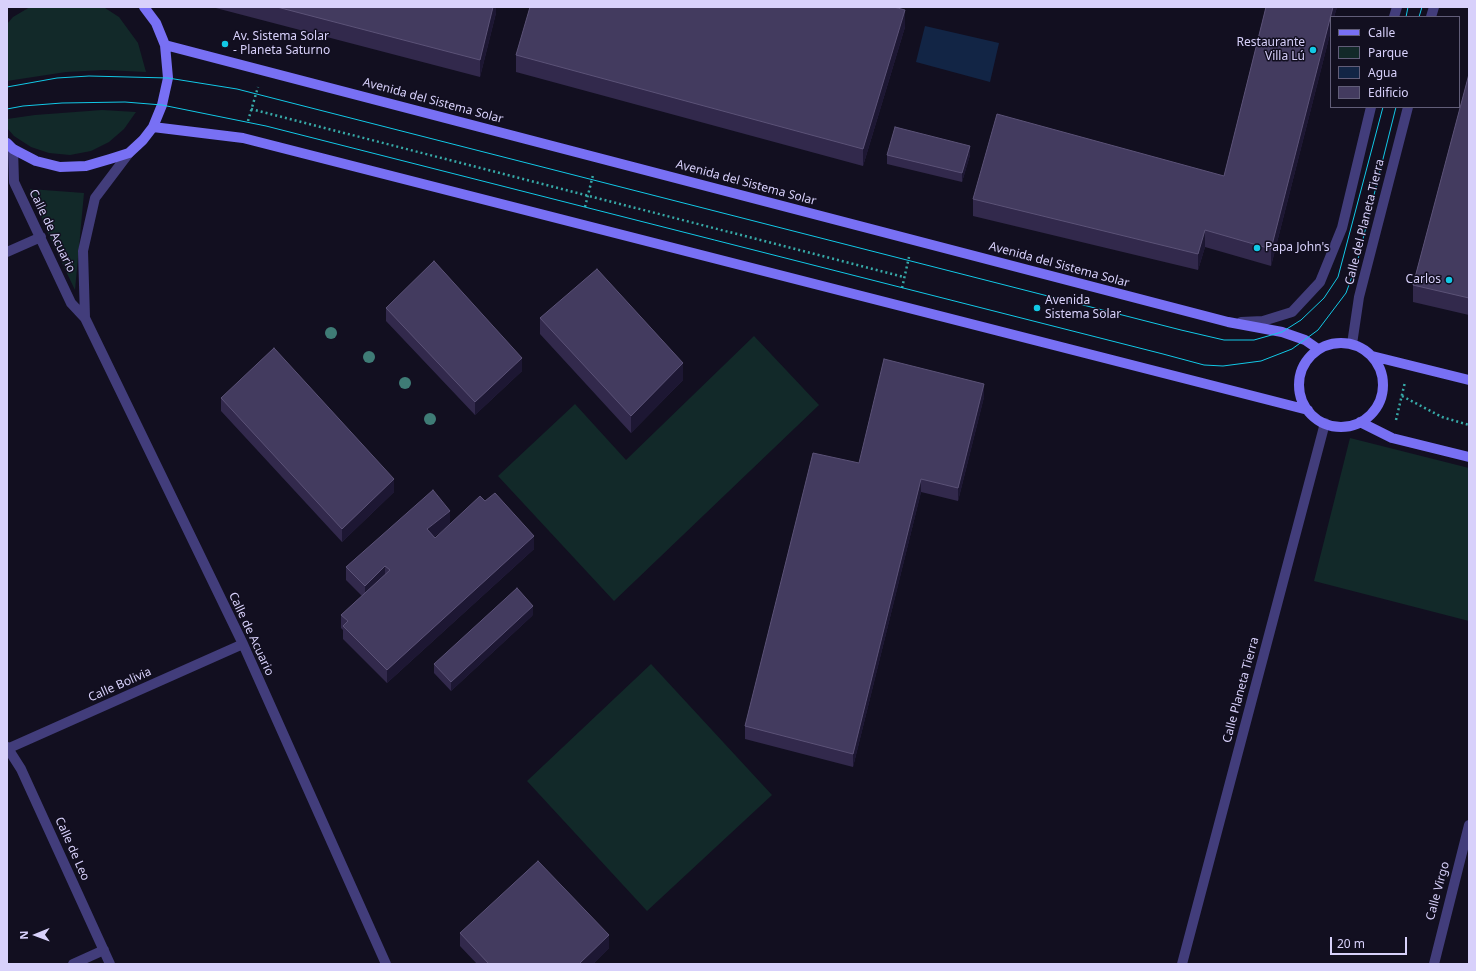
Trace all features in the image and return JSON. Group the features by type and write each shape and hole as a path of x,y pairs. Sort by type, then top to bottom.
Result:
{"street":[{"path":"10,146 36,161 60,167 86,166 129,153 153,127 162,105 168,78 165,45 156,23 144,7"},
{"name":"Avenida del Sistema Solar","path":"165,45 1228,322 1282,332 1305,340 1318,349"},
{"name":"Calle del Planeta Tierra","path":"1228,322 1263,322 1292,312 1320,282 1342,228 1371,108"},
{"name":"Calle del Planeta Tierra","path":"1352,344 1359,298 1408,108"},
{"path":"153,127 243,138 1308,410"},
{"name":"Calle de Acuario","path":"10,146 14,182 71,303 85,318 243,644 386,964"},
{"name":"Calle de Acuario","path":"85,318 83,251 95,198 129,153"},
{"path":"7,252 41,237"},
{"path":"1340,342 1352,344 1363,348 1372,356 1379,367 1383,379 1383,392 1378,405 1370,415 1360,422 1349,426 1337,426 1325,423 1316,418 1308,410 1302,398 1299,384 1302,371 1308,358 1318,349 1329,344 1340,342"},
{"path":"1372,356 1410,364 1469,380"},
{"path":"1360,422 1392,438 1469,457"},
{"name":"Calle Planeta Tierra","path":"1182,964 1325,423"},
{"name":"Calle Bolivia","path":"7,748 243,644"},
{"name":"Calle de Leo","path":"7,748 21,769 110,964"},
{"name":"Calle Virgo","path":"1434,964 1469,825"},
{"path":"73,964 104,950"}],"path":[{"path":"243,138 263,70"},
{"path":"251,110 904,277"},
{"path":"580,224 598,157"},
{"path":"898,306 913,240"},
{"path":"1392,438 1410,364"},
{"path":"1402,396 1442,417 1469,425"}],"green space":[{"path":"30,7 105,8 119,17 138,43 146,72 105,70 66,72 7,81 7,24 13,17"},
{"path":"102,110 136,112 124,129 109,142 91,151 70,155 49,153 31,147 14,136 7,128 7,119 35,115"},
{"path":"30,189 84,193 75,290 49,236"},
{"path":"754,336 819,405 614,601 498,476 575,404 626,460"},
{"path":"1350,438 1469,468 1469,621 1314,581"},
{"path":"651,664 772,795 647,911 527,781"}],"water":[{"path":"925,26 999,43 990,82 916,62"}],"building":[{"path":"277,7 493,7 480,60"},
{"path":"530,7 894,7 905,10 863,149 516,55"},
{"path":"1266,7 1333,7 1271,249 1205,230 1198,254 973,199 997,114 1224,176"},
{"path":"1469,74 1469,298 1413,285"},
{"path":"895,127 970,146 962,173 887,155"},
{"path":"434,261 522,358 475,402 386,308"},
{"path":"597,269 683,363 631,416 540,318"},
{"path":"274,348 394,479 342,529 221,398"},
{"path":"884,359 984,384 958,488 921,479 853,754 745,726 813,453 859,463"},
{"path":"433,490 450,511 427,529 435,538 480,496 485,501 495,493 534,536 387,670 343,626 348,621 341,615 390,570 385,566 365,586 346,567"},
{"path":"517,588 533,606 451,682 434,664"},
{"path":"538,861 609,935 579,964 489,964 460,933"}],"tram line":[{"path":"1406,16 1408,7"},
{"path":"1419,16 1422,7"},
{"path":"7,87 57,78 89,76 168,78 237,89 1224,340 1254,340 1282,332 1301,320 1324,298 1338,277 1383,108"},
{"path":"7,109 23,106 62,103 125,102 162,105 266,126 1204,365 1223,366 1261,361 1292,349 1318,330 1346,293 1357,263 1396,108"}],"place":[{"name":"Av. Sistema Solar - Planeta Saturno","path":"225,44"},
{"name":"Restaurante Villa Lú","path":"1313,50"},
{"name":"Papa John's","path":"1257,248"},
{"name":"Carlos","path":"1449,280"},
{"name":"Avenida Sistema Solar","path":"1037,308"}]}
